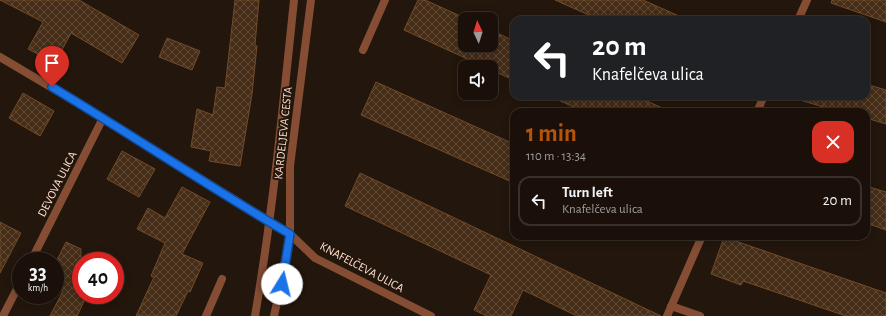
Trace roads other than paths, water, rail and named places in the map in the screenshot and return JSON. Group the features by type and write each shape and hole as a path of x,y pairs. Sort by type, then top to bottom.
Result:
{"street":[{"name":"KARDELJEVA CESTA","path":"255,316 277,164 294,0"},
{"name":"KARDELJEVA CESTA","path":"274,316 282,284 290,234 290,166 311,0"},
{"path":"363,50 385,0"},
{"path":"800,16 807,0"},
{"name":"KNAFELČEVA ULICA","path":"0,57 103,118 290,234 316,258 431,316"},
{"name":"DEVOVA ULICA","path":"36,252 103,118"},
{"path":"667,316 700,240"},
{"path":"206,316 222,279"},
{"path":"3,316 12,298"},
{"path":"671,306 700,316"}]}
